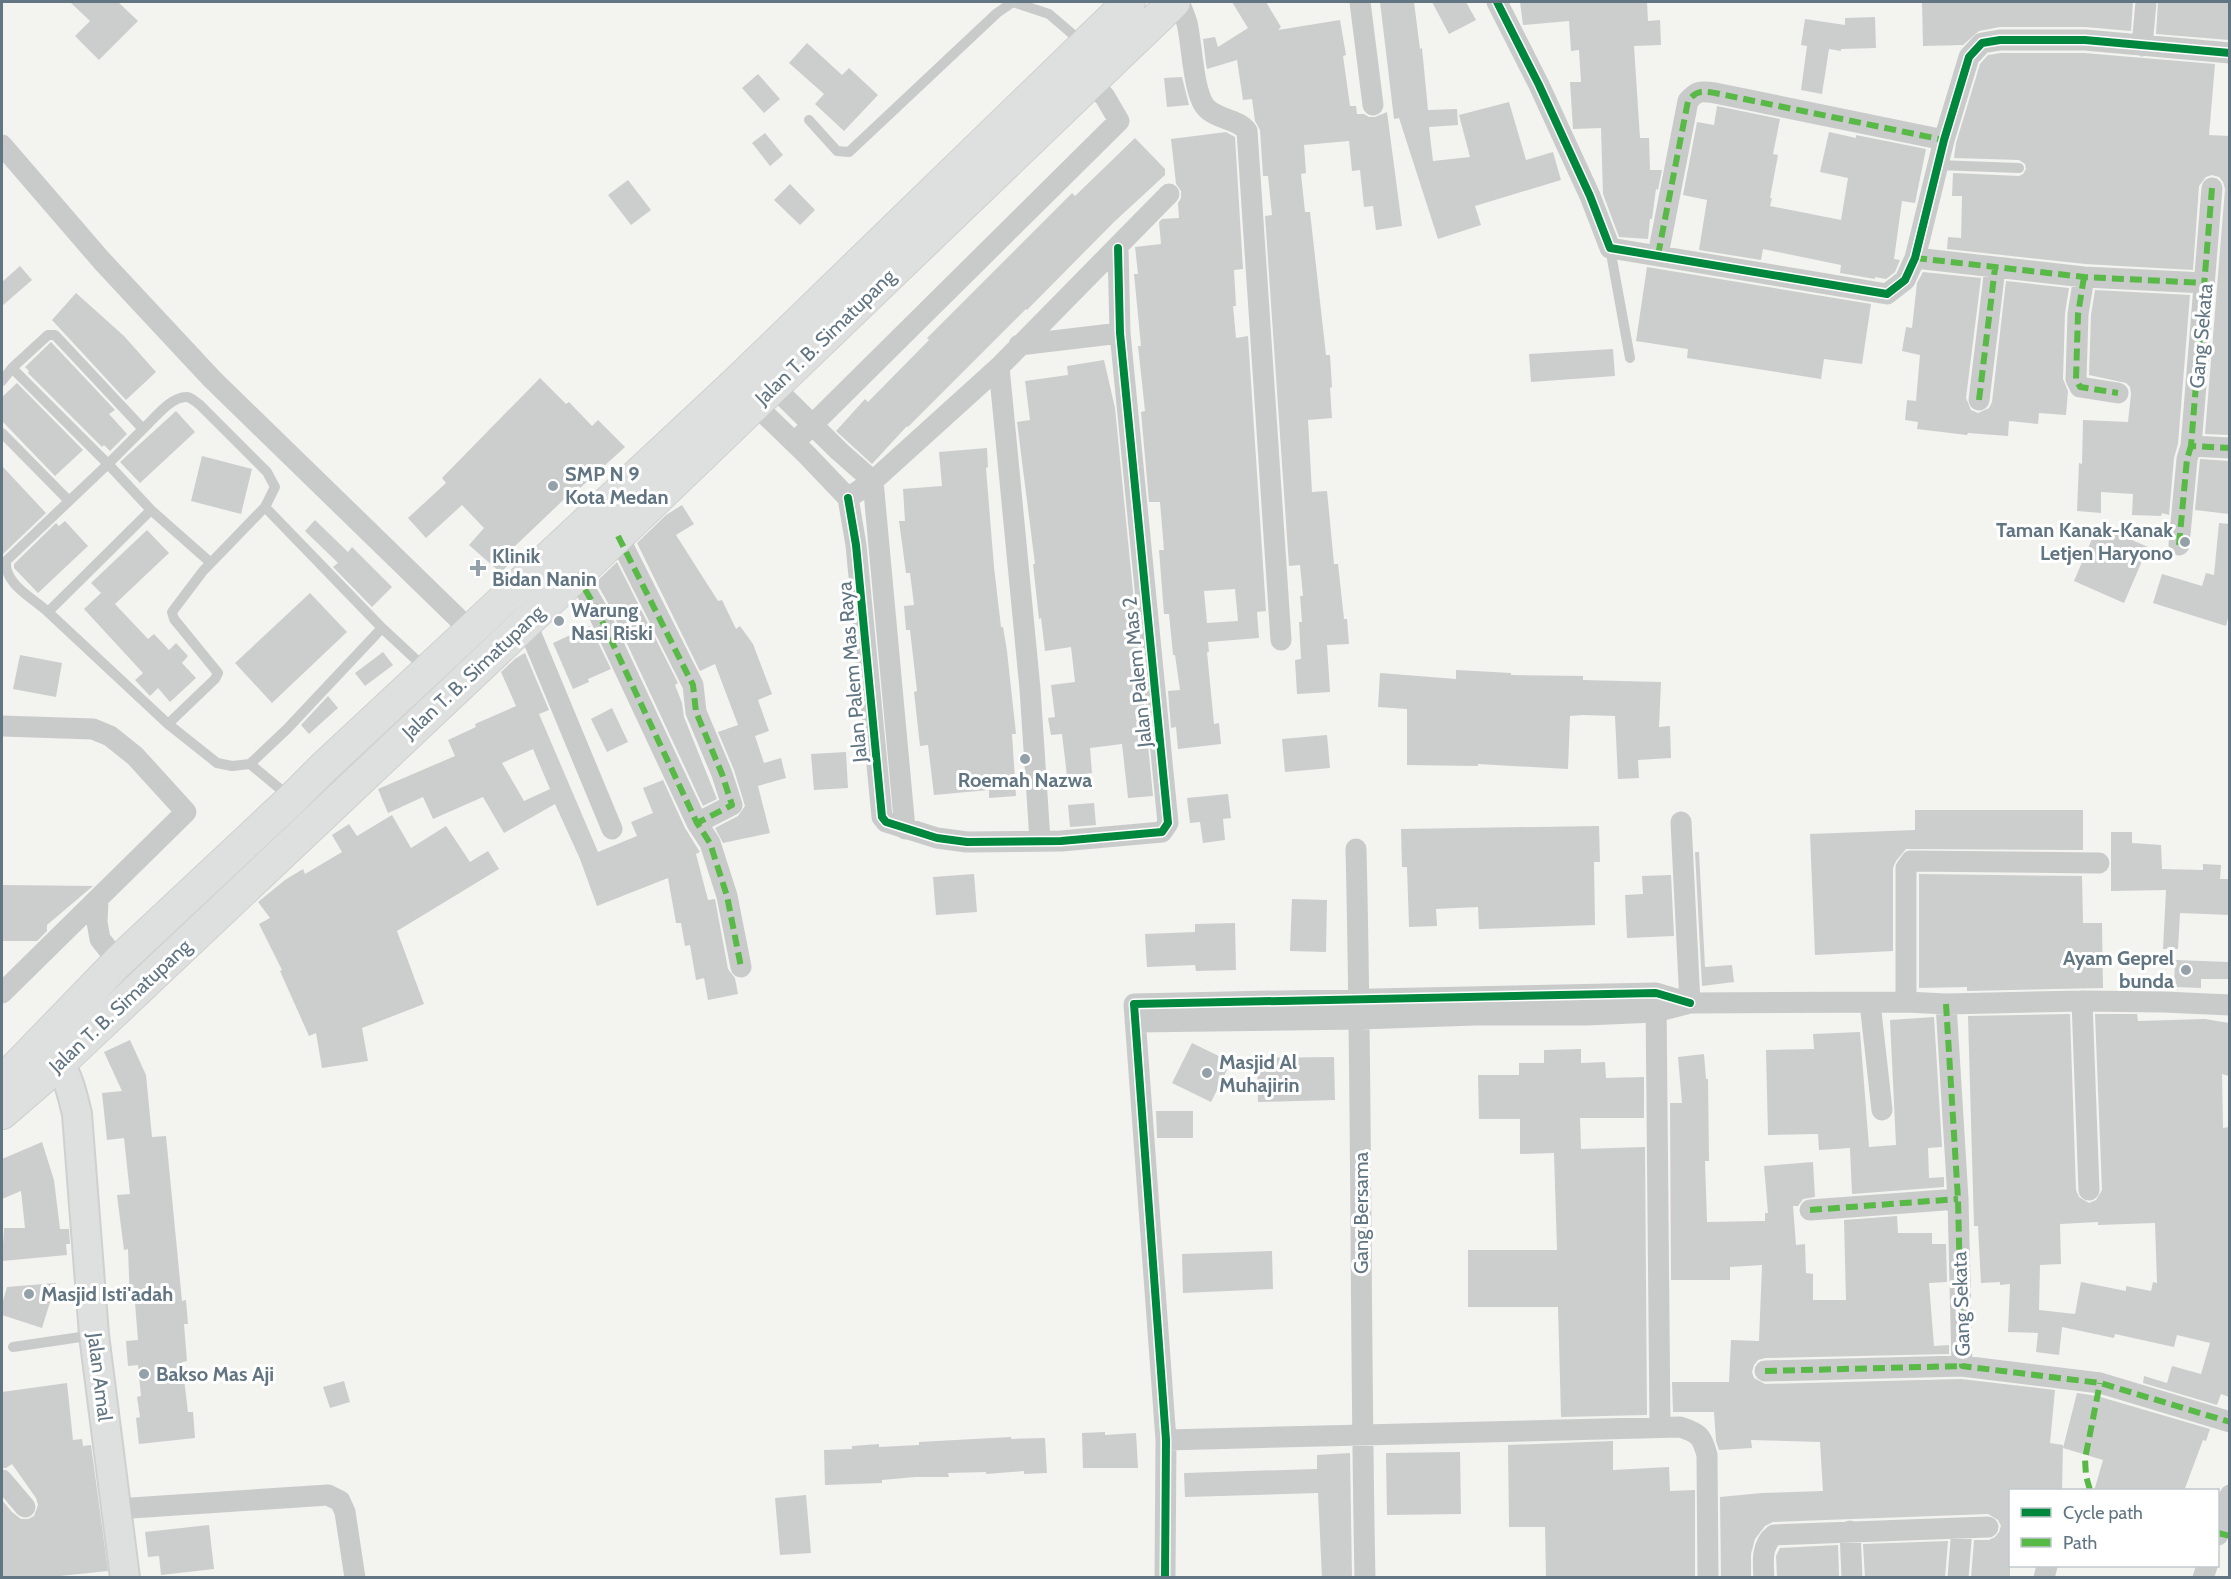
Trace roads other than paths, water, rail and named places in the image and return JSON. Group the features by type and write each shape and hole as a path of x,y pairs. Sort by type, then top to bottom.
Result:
{"main road":[{"name":"Jalan T. B. Simatupang","path":"3,1102 50,1053 618,536 754,385 1084,44 1136,9 1174,2"},
{"name":"Jalan T. B. Simatupang","path":"50,1053 118,962 323,768 471,631 754,385 1092,83 1136,9"}],"street":[{"path":"1179,2 1187,21 1195,73 1204,104 1225,120 1240,125 1247,131 1281,640"},
{"path":"1360,2 1373,105"},
{"path":"1497,2 1544,95 1590,196 1610,248 1887,294 1898,288 1905,280 1915,258 1937,165 1969,57 1982,43 2000,40 2085,40 2229,53"},
{"path":"2142,46 2146,2"},
{"path":"795,442 1119,121 1105,97 1092,83"},
{"path":"1658,255 1688,101 1695,92 1700,90 1944,140"},
{"path":"2,145 102,261 212,379 471,631"},
{"name":"Gang Sekata","path":"2179,545 2187,459 2191,446 2212,188"},
{"path":"754,385 795,442 848,498 873,481 999,367 1169,194"},
{"name":"Jalan Palem Mas 2","path":"905,829 937,838 967,842 1061,841 1162,832 1166,829 1168,823 1120,333 1118,248"},
{"path":"1915,258 2084,277 2205,283"},
{"path":"1979,400 1995,268"},
{"path":"2084,277 2078,314 2076,379 2080,387 2118,393"},
{"path":"1019,345 1120,333"},
{"path":"999,367 1030,689 1040,840"},
{"path":"754,385 814,424 839,451 873,481"},
{"path":"2191,446 2229,448"},
{"name":"Jalan Palem Mas Raya","path":"848,498 856,545 882,817 888,823 905,829 873,481"},
{"path":"618,536 693,685 696,712 722,774 732,805 697,824"},
{"path":"576,574 596,608 697,824 710,843 727,896 741,967"},
{"path":"526,622 612,829"},
{"path":"2,726 93,729 110,736 135,756 186,812 2,993"},
{"path":"1681,822 1690,1004"},
{"name":"Gang Bersama","path":"1356,849 1360,1009 1365,1578"},
{"path":"1906,1002 1906,868 1911,861 2099,863"},
{"path":"98,899 97,922 100,939 118,962"},
{"path":"2082,1001 2089,1190"},
{"path":"1165,1578 1166,1440 1135,1022 1232,1010 1656,1003 1906,1002 1946,1004 2082,1001 2229,1005"},
{"path":"1656,1003 1660,1426"},
{"path":"1870,1003 1882,1110"},
{"name":"Gang Sekata","path":"1946,1004 1958,1199 1962,1366 2100,1383 2229,1422"},
{"name":"Jalan Amal","path":"50,1053 71,1086 77,1114 94,1335 125,1578"},
{"path":"1810,1210 1958,1199"},
{"path":"1765,1371 1962,1366"},
{"path":"1166,1440 1680,1427 1693,1431 1702,1439 1707,1455 1708,1578"},
{"path":"2,1480 25,1507"},
{"path":"2219,1530 2229,1495"},
{"path":"116,1509 328,1496 340,1501 345,1512 355,1578"},
{"path":"1764,1578 1765,1547 1774,1535 1988,1527"},
{"path":"1958,1578 1962,1528"},
{"path":"1850,1531 1852,1578"}],"lane":[{"path":"809,120 837,151 849,152 997,13 1012,2 1049,14 1084,44"},
{"path":"1937,165 2019,168"},
{"path":"1610,248 1630,358"},
{"path":"2,381 12,368 48,335 52,334 143,429"},
{"path":"12,368 151,510 211,562"},
{"path":"168,724 215,679 218,673 172,615 172,612 211,562 265,507 275,488 267,472 191,399 184,397 172,402 6,561 9,579 48,612 168,724 217,763 232,766 250,764 287,729 382,628"},
{"path":"2,433 69,501"},
{"path":"265,507 382,628 428,671"},
{"path":"48,612 151,510"},
{"path":"250,764 292,799"},
{"path":"13,1347 94,1335"}],"place":[{"name":"SMP N 9 Kota Medan","path":"553,486"},
{"name":"Taman Kanak-Kanak Letjen Haryono","path":"2185,542"},
{"name":"Klinik Bidan Nanin","path":"478,568"},
{"name":"Warung Nasi Riski","path":"559,621"},
{"name":"Roemah Nazwa","path":"1025,759"},
{"name":"Ayam Geprel bunda","path":"2186,970"},
{"name":"Masjid Al Muhajirin","path":"1207,1073"},
{"name":"Masjid Isti'adah","path":"29,1294"},
{"name":"Bakso Mas Aji","path":"144,1374"}]}
